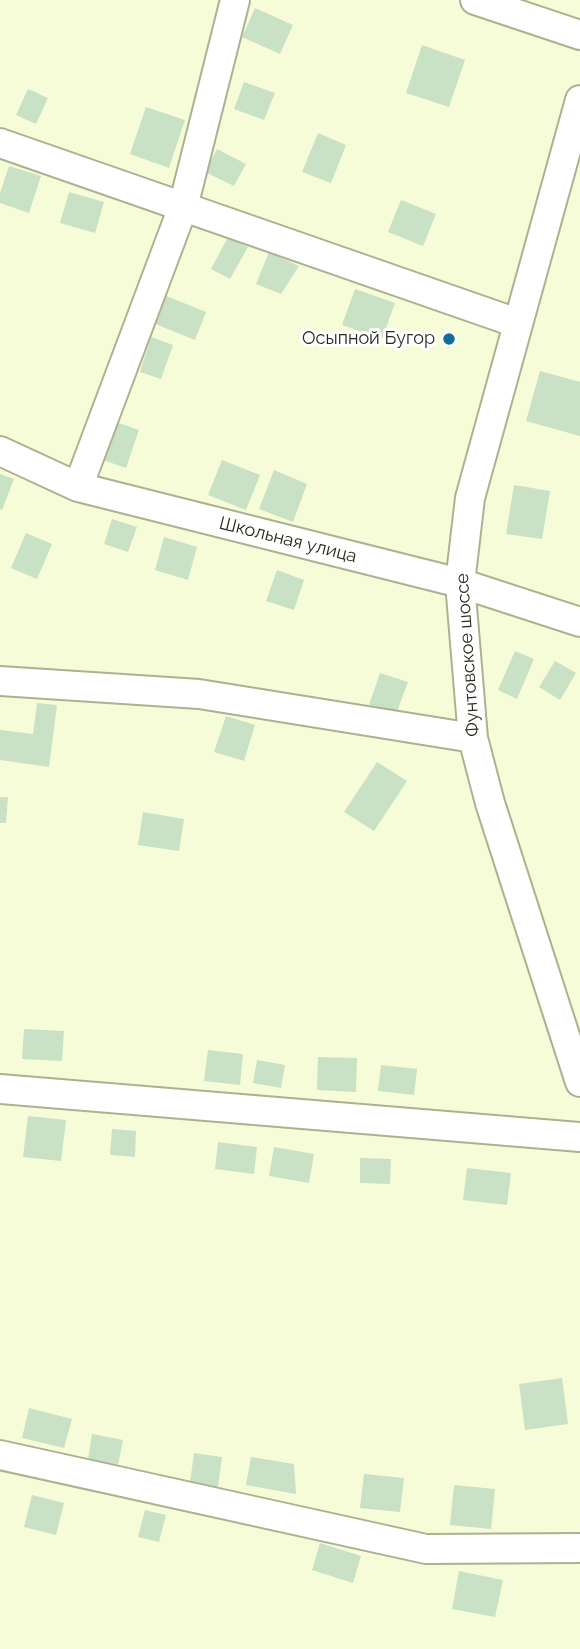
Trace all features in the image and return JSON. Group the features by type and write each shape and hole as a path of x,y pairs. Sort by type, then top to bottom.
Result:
{"street":[{"path":"78,487 183,206 235,0"},
{"path":"475,0 580,35"},
{"name":"Фунтовское шоссе","path":"580,100 470,498 460,583 472,738 490,803 580,1083"},
{"path":"0,143 517,323"},
{"name":"Школьная улица","path":"0,451 78,487 460,583 580,622"},
{"path":"0,681 199,694 472,738"},
{"path":"0,1089 580,1137"},
{"path":"0,1455 426,1549 580,1548"}],"building":[{"path":"255,8 293,25 280,54 242,37"},
{"path":"422,45 465,60 449,107 406,93"},
{"path":"244,82 275,93 264,120 234,109"},
{"path":"28,89 48,98 36,124 16,115"},
{"path":"146,107 185,120 169,168 130,154"},
{"path":"318,133 346,145 331,183 302,172"},
{"path":"217,149 246,164 234,186 205,172"},
{"path":"9,166 41,176 29,213 0,203 0,193"},
{"path":"69,192 104,202 95,233 60,223"},
{"path":"401,200 436,214 423,246 388,232"},
{"path":"228,237 248,247 230,279 211,269"},
{"path":"269,252 299,266 281,294 256,284"},
{"path":"355,289 395,303 382,339 342,325"},
{"path":"159,293 206,312 195,340 148,321"},
{"path":"151,337 173,345 161,379 140,372"},
{"path":"540,371 580,382 580,436 526,421"},
{"path":"116,422 139,430 126,468 103,460"},
{"path":"222,460 260,475 246,510 208,495"},
{"path":"274,470 307,484 293,522 259,509"},
{"path":"0,474 14,479 2,510 0,509"},
{"path":"514,485 550,491 542,539 506,534"},
{"path":"112,519 137,527 128,552 104,544"},
{"path":"26,533 52,544 37,579 11,568"},
{"path":"164,537 197,547 188,580 155,570"},
{"path":"277,570 304,580 294,610 266,601"},
{"path":"515,651 534,659 517,699 498,690"},
{"path":"555,661 576,673 560,700 539,687"},
{"path":"380,673 408,682 396,714 369,705"},
{"path":"37,703 57,705 49,767 0,760 0,730 33,734"},
{"path":"226,716 255,725 244,761 214,752"},
{"path":"377,762 407,781 374,831 344,812"},
{"path":"0,797 8,797 6,823 0,823"},
{"path":"143,812 184,819 179,851 138,845"},
{"path":"24,1029 64,1031 62,1061 22,1059"},
{"path":"208,1050 243,1054 240,1085 204,1081"},
{"path":"318,1057 357,1058 356,1092 317,1090"},
{"path":"257,1060 285,1065 281,1088 253,1083"},
{"path":"381,1065 417,1069 414,1095 378,1091"},
{"path":"28,1116 66,1120 61,1161 23,1157"},
{"path":"112,1129 136,1131 135,1157 110,1155"},
{"path":"218,1142 257,1147 254,1174 215,1169"},
{"path":"274,1147 314,1154 309,1183 269,1176"},
{"path":"360,1158 391,1159 390,1184 360,1183"},
{"path":"467,1168 511,1173 507,1205 463,1200"},
{"path":"562,1378 568,1424 525,1430 519,1384"},
{"path":"29,1408 72,1419 64,1448 22,1438"},
{"path":"92,1434 123,1440 118,1465 88,1460"},
{"path":"194,1453 222,1457 218,1487 190,1483"},
{"path":"251,1457 294,1464 296,1494 246,1485"},
{"path":"364,1474 404,1478 400,1512 360,1508"},
{"path":"454,1485 495,1489 491,1529 450,1525"},
{"path":"32,1495 64,1503 56,1535 24,1527"},
{"path":"145,1510 166,1515 159,1542 138,1537"},
{"path":"320,1543 361,1556 353,1583 312,1570"},
{"path":"459,1571 503,1580 495,1617 452,1609"}],"place":[{"name":"Осыпной Бугор","path":"449,339"}]}
